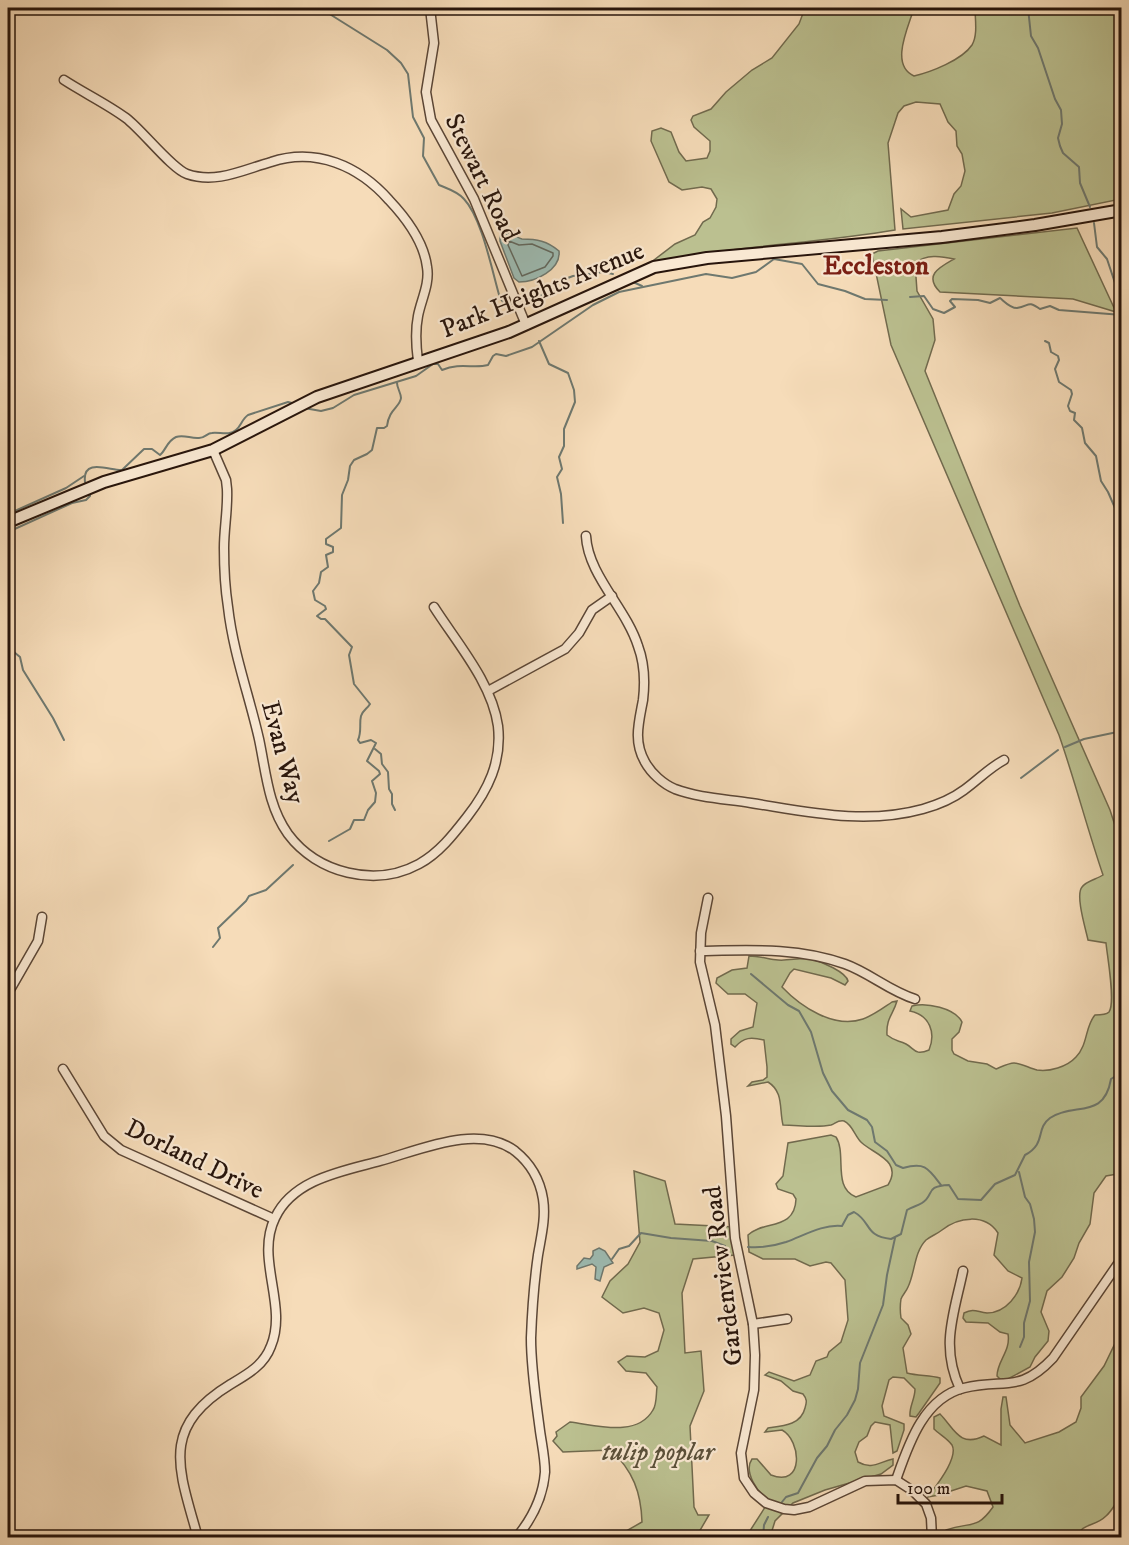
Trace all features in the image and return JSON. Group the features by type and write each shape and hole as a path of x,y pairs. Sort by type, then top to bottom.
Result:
{"main road":[{"name":"Park Heights Avenue","path":"8,522 104,482 213,450 317,397 526,325 636,274 670,263 942,237 1045,224 1122,210"}],"street":[{"name":"Stewart Road","path":"430,8 434,43 426,92 431,120 474,199 526,325"},
{"path":"64,80 125,118 186,174 202,177 224,176 287,158 313,157 340,164 369,180 395,206 425,256 428,280 416,332 418,361"},
{"name":"Evan Way","path":"213,450 226,480 224,549 226,585 235,648 255,719 274,808 287,832 306,853 343,872 356,875 383,875 396,873 418,864 444,845 482,798 496,767 498,726 488,691 434,607"},
{"path":"586,536 586,545 592,561 628,623 639,648 644,688 637,732 640,752 654,774 675,789 701,796 831,816 873,817 908,812 943,802 962,792 993,766 1004,760"},
{"path":"488,691 549,659 570,645 591,610 612,596"},
{"name":"Gardenview Road","path":"708,898 700,951 702,972 715,1025 726,1116 738,1257 753,1324 755,1372 741,1463 744,1478 760,1500 774,1507 794,1510 809,1507 865,1481 896,1480"},
{"path":"8,990 38,941 42,917"},
{"path":"700,951 771,950 820,956 847,964 890,989 915,999"},
{"name":"Dorland Drive","path":"63,1069 104,1136 121,1150 274,1220"},
{"path":"198,1538 180,1473 180,1456 184,1436 198,1410 214,1395 255,1369 272,1346 276,1317 268,1254 274,1220 286,1201 319,1179 462,1139 485,1139 506,1146 524,1160 540,1186 544,1203 531,1339 545,1472 535,1512 516,1538"},
{"path":"932,1538 932,1518 926,1504 913,1491 896,1480 909,1442 919,1425 928,1412 960,1389 1020,1381 1032,1377 1041,1370 1053,1358 1122,1257"},
{"path":"960,1389 951,1367 949,1339 963,1271"},
{"path":"753,1324 787,1319"}],"green space":[{"path":"805,8 914,8 905,35 902,54 907,71 914,76 946,65 961,56 972,45 976,27 975,8 1121,8 1121,199 1052,213 903,229 901,209 911,217 948,210 954,194 961,186 965,171 962,154 957,146 956,131 948,122 940,104 916,102 904,106 898,113 888,143 895,230 680,257 650,263 675,244 695,235 703,222 710,218 716,207 717,199 711,189 702,187 682,190 669,182 651,141 652,131 661,128 671,132 679,152 686,161 707,158 710,141 694,127 691,120 693,116 711,109 726,92 752,70 772,58 799,24"},
{"path":"1077,228 1116,312 1073,299 940,292 935,286 933,276 939,268 954,259 929,257 915,263 917,291 933,319 935,340 925,371 1020,606 1110,810 1121,844 1121,1176 1117,1174 1106,1176 1094,1193 1090,1224 1079,1243 1074,1258 1062,1277 1047,1291 1041,1312 1049,1331 1048,1341 1030,1367 1006,1380 1001,1380 997,1376 1008,1346 1008,1334 1000,1332 988,1323 966,1322 963,1318 964,1313 970,1311 987,1313 1000,1310 1011,1302 1021,1284 1022,1278 1008,1271 994,1255 998,1233 986,1222 971,1219 956,1222 926,1240 919,1250 910,1281 901,1299 901,1318 908,1325 911,1334 903,1348 907,1373 940,1378 940,1383 916,1417 910,1416 915,1389 904,1378 893,1377 889,1380 882,1406 884,1416 904,1424 897,1451 893,1453 890,1425 875,1422 867,1436 859,1442 855,1452 858,1462 863,1464 872,1465 893,1459 893,1465 881,1474 825,1490 793,1503 775,1521 770,1537 746,1537 769,1501 753,1482 749,1470 752,1459 757,1459 771,1475 782,1477 790,1475 796,1461 793,1443 782,1430 765,1432 768,1428 785,1425 800,1418 806,1402 803,1394 765,1375 769,1372 794,1381 810,1375 816,1361 827,1357 829,1352 841,1342 848,1320 845,1280 831,1263 810,1266 795,1259 763,1259 749,1252 748,1235 754,1230 784,1220 794,1209 796,1199 793,1194 778,1189 776,1184 783,1176 788,1143 831,1135 836,1137 839,1144 844,1186 856,1197 888,1185 892,1177 892,1170 890,1164 862,1143 850,1125 844,1121 819,1126 783,1125 779,1096 773,1086 768,1082 748,1086 752,1082 767,1077 764,1040 748,1039 735,1047 731,1044 731,1039 740,1031 753,1027 757,1003 745,994 728,994 716,983 717,978 732,970 747,968 749,956 778,960 812,959 838,971 848,981 845,985 831,978 794,969 782,987 808,1009 830,1019 852,1021 863,1019 897,1001 889,1020 887,1035 921,1052 929,1050 931,1031 922,1016 910,1011 912,1006 940,1007 953,1013 962,1022 959,1032 952,1039 954,1054 968,1061 987,1064 996,1069 1014,1063 1037,1070 1058,1068 1068,1064 1080,1052 1095,1015 1108,1013 1111,1007 1106,943 1088,940 1080,897 1080,891 1084,885 1103,875 1059,735 891,345 872,254 878,251"},
{"name":"tulip poplar","path":"634,1171 665,1181 675,1224 734,1227 735,1255 693,1259 682,1293 685,1353 701,1351 704,1391 690,1426 694,1507 698,1515 709,1515 699,1532 702,1537 600,1537 604,1533 621,1534 642,1522 638,1492 630,1474 611,1450 563,1452 553,1441 557,1436 556,1432 570,1422 603,1427 627,1427 646,1419 655,1405 657,1387 646,1373 626,1371 618,1362 627,1356 645,1357 658,1351 664,1330 659,1313 644,1308 623,1313 602,1297 610,1281 628,1264 640,1242"},
{"path":"1121,1331 1121,1496 1108,1514 1098,1522 1082,1529 1075,1537 943,1537 946,1530 972,1524 982,1519 993,1507 987,1491 966,1486 928,1497 949,1465 953,1451 952,1445 934,1429 934,1417 940,1414 963,1438 969,1440 984,1436 1001,1445 1001,1409 1003,1397 1006,1397 1010,1425 1025,1443 1059,1432 1076,1422 1081,1408 1081,1397 1104,1366"}],"water":[{"path":"508,233 522,239 542,241 555,248 559,251 556,264 546,274 519,282 514,278 500,241 500,236"},
{"path":"599,1248 605,1251 613,1263 604,1267 600,1281 595,1279 596,1267 592,1264 577,1269 584,1258 590,1259 593,1251"}],"waterway":[{"path":"320,8 387,50 401,63 408,74 413,117 424,138 423,156 439,185 458,194 470,208 481,232 500,298 503,302 512,304"},
{"path":"1028,8 1031,36 1038,48 1061,110 1062,124 1058,138 1060,146 1063,153 1079,167 1080,183 1090,207"},
{"path":"1094,223 1097,247 1107,259 1117,289 1118,307 1122,315"},
{"path":"304,408 321,411 333,408 354,395 416,376 433,364 438,364 442,370 455,366 488,365 496,354 506,356 532,347 593,305 619,292 706,274 732,278 756,272 774,259 802,264 818,284 865,299 887,300"},
{"path":"527,300 551,292 560,281 573,276 603,272 613,274"},
{"path":"633,282 642,286"},
{"path":"910,297 924,296 933,309 944,313 955,307 950,301 952,299 990,303 1000,298 1014,308 1030,304 1040,309 1050,306 1059,310 1122,315"},
{"path":"539,341 549,364 568,373 574,390 575,402 564,429 564,446 559,457 562,469 557,477 563,523"},
{"path":"1045,341 1049,343 1051,352 1058,356 1059,360 1055,369 1059,382 1071,390 1072,394 1068,406 1070,411 1075,413 1074,420 1082,428 1085,443 1096,456 1101,481 1122,524"},
{"path":"329,841 350,829 354,820 364,820 368,810 375,802 376,793 372,781 380,774 367,761 376,743 371,740 360,743 358,740 361,716 370,704 354,684 349,655 352,647 325,619 317,616 326,609 315,600 313,591 319,583 321,572 328,567 326,555 333,552 333,547 326,544 326,539 341,528 342,495 350,466 354,460 372,450 377,428 387,426 401,398 397,383"},
{"path":"85,482 85,474 92,467 122,470 144,449 152,449 160,455 176,437 199,438 210,433 230,433 238,428 248,415 288,402 292,403"},
{"path":"8,514 66,488 84,476"},
{"path":"8,532 72,503 86,500 90,493"},
{"path":"8,647 20,657 23,670 64,740"},
{"path":"1065,747 1084,739 1122,731"},
{"path":"375,749 381,754 382,764 388,772 389,789 395,810"},
{"path":"1021,778 1058,750"},
{"path":"213,947 220,938 218,928 249,896 266,890 293,865"},
{"path":"751,974 788,1005 799,1011 811,1032 823,1073 832,1091 848,1110 867,1120 872,1127 875,1142 887,1151 896,1165 903,1168 921,1166 933,1174 941,1185"},
{"path":"748,1247 777,1245 821,1228 842,1226 848,1215 854,1212 876,1235 891,1239 901,1234 907,1210 926,1200 936,1187 949,1185 958,1199 981,1200 995,1184 1015,1175 1025,1155 1036,1146 1043,1127 1050,1118 1059,1113 1095,1105 1107,1092 1111,1079 1122,1072"},
{"path":"1019,1172 1025,1197 1030,1204 1035,1232 1029,1262 1030,1301 1020,1347"},
{"path":"612,1259 619,1249 629,1246 641,1233 712,1241 725,1246"},
{"path":"782,1502 786,1497 798,1493 817,1458 855,1400 860,1363 883,1305 895,1238"},
{"path":"763,1538 764,1525 768,1517"}],"district":[{"name":"Eccleston","path":"876,265"}]}
